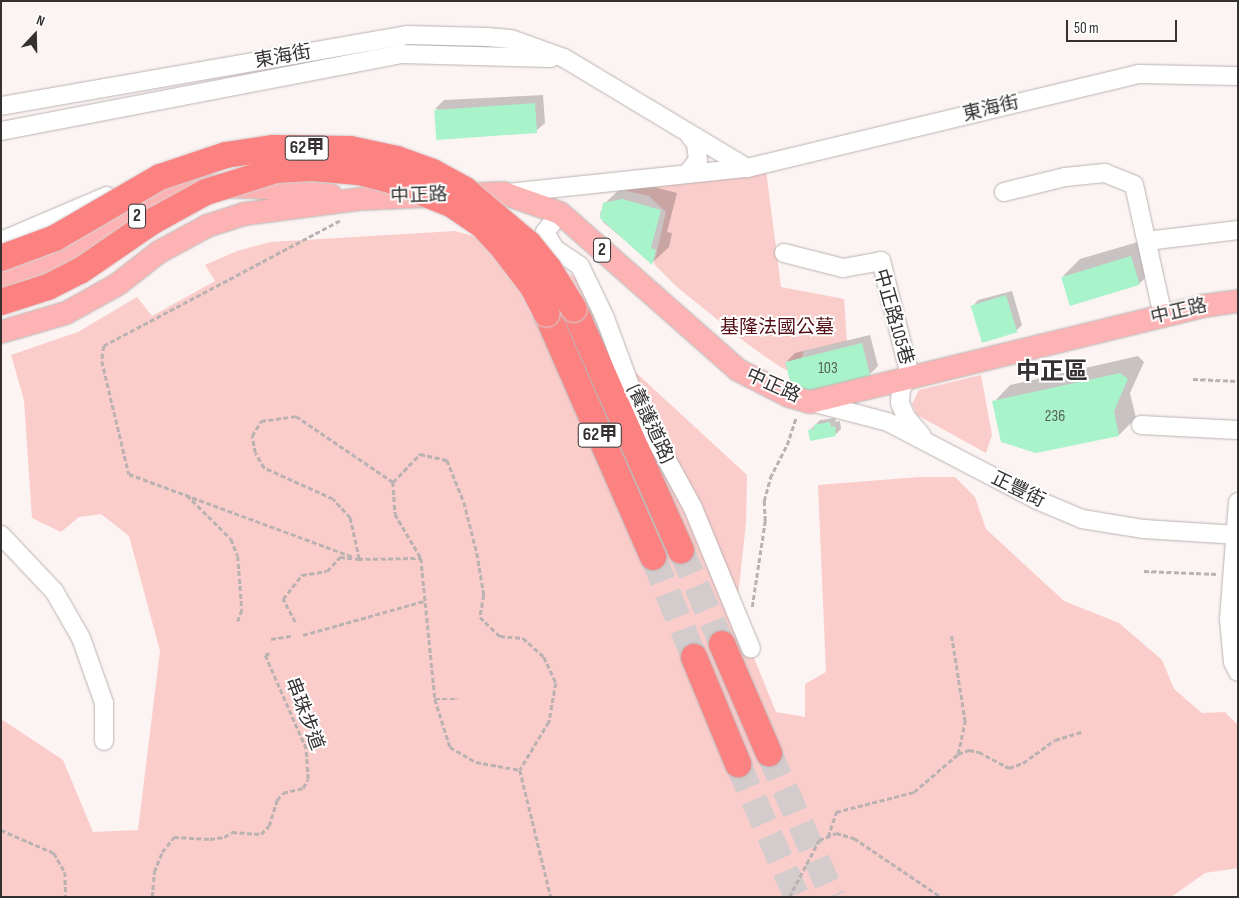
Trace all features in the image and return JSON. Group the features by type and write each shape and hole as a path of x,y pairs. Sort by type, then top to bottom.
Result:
{"highway":[{"name":"62甲","path":"1,258 55,238 160,177 226,155 273,148 350,149 397,159 433,172 465,190 529,244 549,269 574,309 681,550"},
{"name":"62甲","path":"1,302 48,287 80,271 153,221 206,192 276,170 312,168 358,172 387,179 452,204 481,224 504,249 533,287 547,314 653,557"},
{"path":"722,644 769,753"},
{"path":"694,657 738,764"}],"main road":[{"name":"中正路","path":"1,282 51,265 84,248 177,191 197,186 280,188 359,199"},
{"name":"中正路","path":"1,332 66,313 118,284 159,252 207,226 244,214 359,199 503,193 560,213 738,370 788,396 806,400 1162,316 1238,301"}],"street":[{"name":"東海街","path":"1,106 407,35 511,39 564,58 690,136 747,168"},
{"name":"東海街","path":"1,132 401,54 564,58"},
{"name":"東海街","path":"503,193 747,168 1139,74 1238,76"},
{"path":"687,174 694,168 698,153 690,136"},
{"path":"1,241 143,178 164,172 180,171 280,188"},
{"path":"1004,192 1066,178 1105,173 1134,185 1162,316"},
{"name":"(養護道路)","path":"560,213 545,232 555,249 580,266 601,309 638,408 693,508 751,649"},
{"path":"1147,241 1238,230"},
{"name":"中正路105巷","path":"784,253 843,268 881,261 910,376"},
{"path":"910,376 901,388 900,403 906,417 928,442"},
{"name":"正豐街","path":"806,400 888,422 1037,500 1082,519 1144,529 1237,534"},
{"path":"1141,425 1238,430"},
{"path":"1238,502 1229,619 1233,662 1238,672"},
{"path":"1,534 54,591 81,638 104,703 104,741"}],"path":[{"path":"341,220 104,346 102,360 129,474 358,559"},
{"path":"1193,379 1238,381"},
{"path":"751,616 765,520 764,501 770,478 788,445 806,400"},
{"path":"358,559 350,518 333,499 264,468 255,453 252,436 261,420 296,416 393,482"},
{"path":"520,770 476,762 450,747 435,699 421,558 395,514 393,482 420,454 447,460 464,502 477,553 484,595 480,617 500,636 523,638 544,657 553,672 556,682 549,722 520,770 551,897"},
{"path":"186,494 231,539 238,556 242,610 238,621"},
{"path":"296,622 283,598 302,575 327,571 340,557 358,559 421,558"},
{"path":"1144,571 1232,575"},
{"path":"303,635 424,600"},
{"path":"951,634 965,722 958,754"},
{"path":"271,639 291,636"},
{"name":"串珠步道","path":"152,897 154,872 162,852 174,837 210,839 244,833 261,834 269,826 277,800 291,790 303,788 308,779 306,749 265,655 270,653"},
{"path":"435,699 458,699"},
{"path":"828,837 836,812 914,792 958,754 969,750 979,752 1009,768 1023,763 1056,740 1082,732"},
{"path":"1,830 54,853 65,872 66,897"},
{"path":"789,897 820,840 836,833 854,838 941,897"}],"green space":[{"name":"基隆法國公墓","path":"766,170 781,287 844,299 847,341 804,351 796,374 782,368 750,346 677,287 654,264 666,212 649,196 618,189"},
{"path":"455,231 531,252 600,291 592,332 747,475 746,523 736,614 776,712 805,717 805,684 826,672 818,485 919,477 955,477 975,497 986,529 1064,601 1119,623 1162,660 1174,689 1202,713 1225,712 1238,725 1238,868 1205,873 1171,897 1,897 1,719 63,760 93,832 138,830 160,651 129,536 101,514 79,517 61,532 32,518 24,400 11,355 78,332 137,297 152,316 215,281 205,265 237,251 270,242"},
{"path":"981,375 992,435 986,453 917,415 912,404 919,390"}],"building":[{"path":"535,103 537,133 436,140 434,110"},
{"path":"622,199 661,210 651,248 656,250 652,265 600,218 603,203"},
{"path":"1131,256 1140,285 1070,306 1061,277"},
{"path":"1006,295 1017,332 982,343 971,306"},
{"path":"862,343 870,376 794,395 785,362"},
{"path":"1120,373 1128,379 1114,411 1119,436 1036,453 1001,442 992,401"},
{"path":"830,422 831,427 835,426 836,436 810,441 808,430 814,429 814,425"}],"tunnel":[{"path":"681,550 722,644"},
{"path":"653,557 694,657"},
{"path":"769,753 833,897"},
{"path":"738,764 797,897"}],"district":[{"name":"中正區","path":"1052,372"}]}
